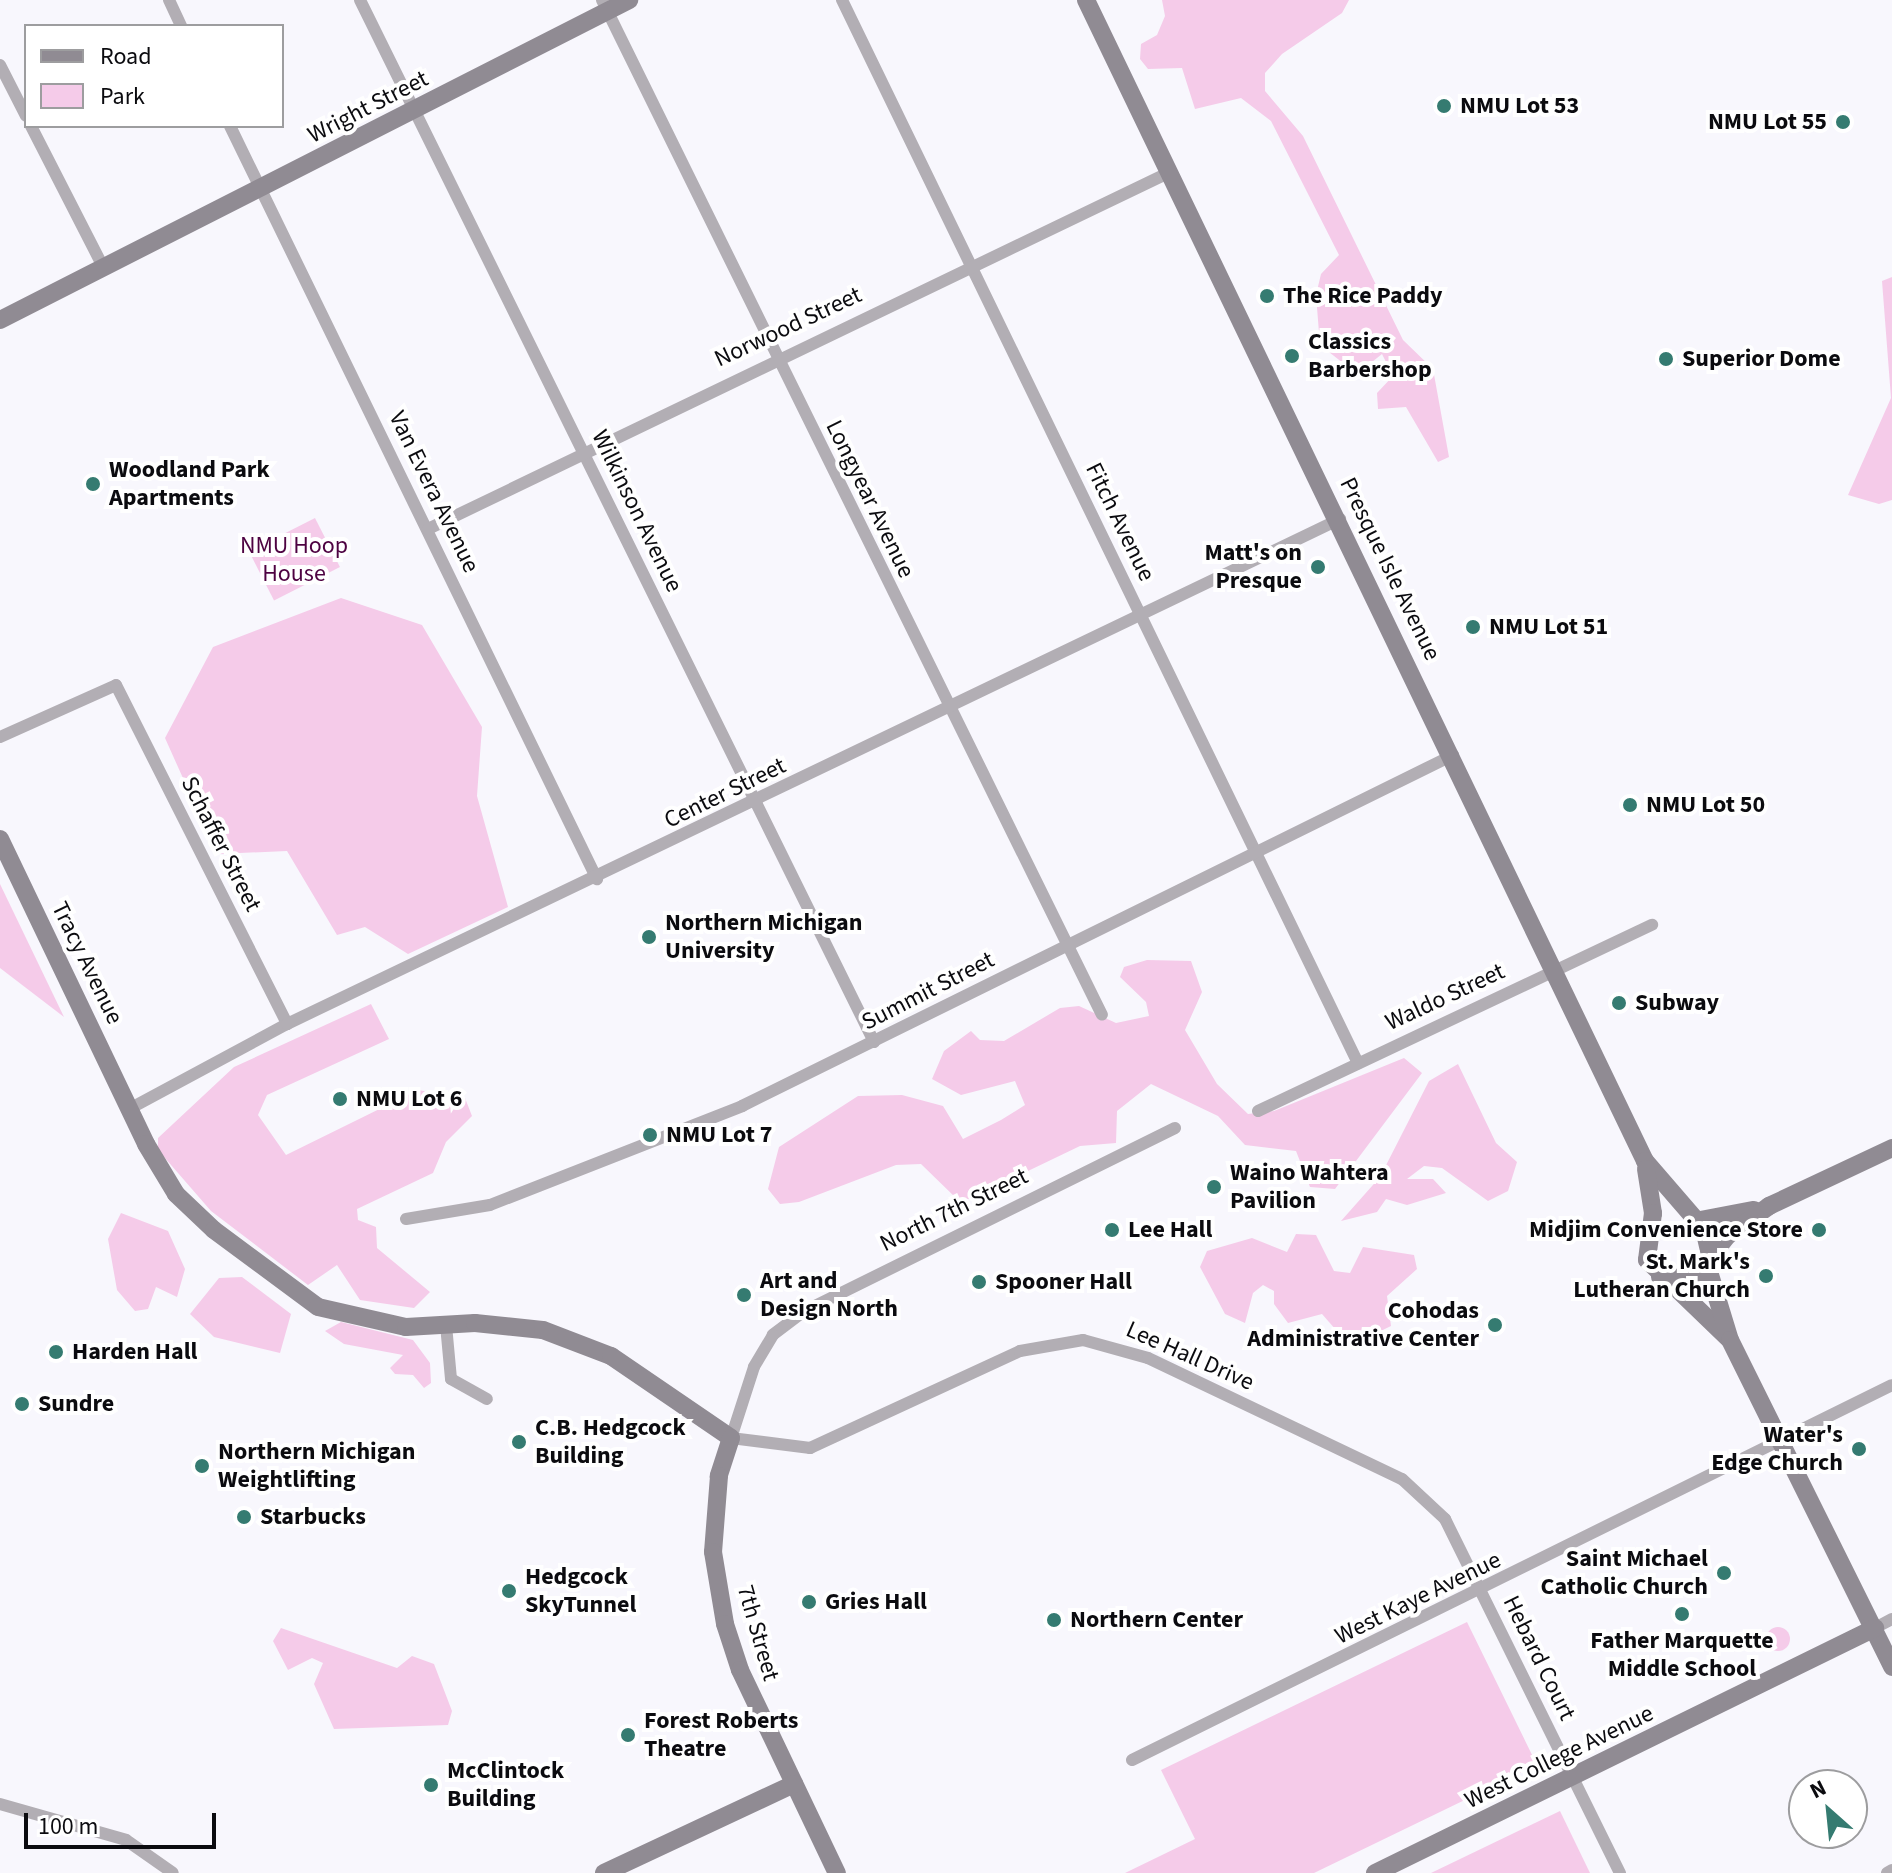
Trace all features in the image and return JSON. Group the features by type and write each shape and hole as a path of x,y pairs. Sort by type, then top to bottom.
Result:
{"main road":[{"name":"Wright Street","path":"0,320 417,110 605,5 629,0"},
{"name":"Presque Isle Avenue","path":"1086,0 1340,519 1645,1161 1708,1235 1709,1261 1730,1340 1782,1438 1892,1667"},
{"name":"Tracy Avenue","path":"0,839 176,1194 318,1307 378,1323 543,1330 588,1347 731,1438"},
{"path":"1647,1239 1666,1219 1693,1220 1769,1206 1890,1154"},
{"name":"Presque Isle Avenue","path":"1645,1161 1653,1213 1647,1239 1647,1260 1660,1277 1730,1340"},
{"path":"1660,1277 1687,1281 1769,1206"},
{"name":"7th Street","path":"731,1438 719,1476 713,1552 725,1624 794,1784 837,1873"},
{"name":"West College Avenue","path":"1375,1873 1875,1628"},
{"path":"604,1873 794,1784"}],"street":[{"path":"169,0 180,24"},
{"name":"Wilkinson Avenue","path":"360,0 417,110 874,1042"},
{"name":"Fitch Avenue","path":"842,0 1358,1063"},
{"name":"Longyear Avenue","path":"605,5 1064,948 1102,1015"},
{"path":"0,65 24,112"},
{"path":"32,128 103,267"},
{"name":"Van Evera Avenue","path":"231,128 597,879"},
{"name":"Norwood Street","path":"428,529 776,355 1170,172"},
{"name":"Center Street","path":"131,1108 287,1024 597,879 1340,519"},
{"name":"Schaffer Street","path":"0,737 116,685 287,1024"},
{"name":"Summit Street","path":"406,1219 490,1205 595,1166 874,1042 1453,755"},
{"name":"Waldo Street","path":"1258,1111 1652,925"},
{"name":"North 7th Street","path":"731,1438 754,1367 773,1335 803,1312 1175,1128"},
{"path":"446,1325 451,1379 487,1399"},
{"name":"Lee Hall Drive","path":"731,1438 810,1448 1020,1351 1051,1341 1112,1345 1402,1479 1445,1519 1481,1592"},
{"name":"West Kaye Avenue","path":"1132,1760 1481,1592 1892,1385"},
{"name":"Hebard Court","path":"1481,1592 1620,1873"},
{"name":"West College Avenue","path":"1875,1628 1892,1619"},
{"path":"0,1804 126,1840 173,1873"}],"green space":[{"path":"1162,0 1349,0 1342,13 1282,54 1265,73 1265,91 1303,136 1403,340 1433,369 1449,457 1438,462 1406,407 1378,409 1377,393 1393,376 1382,354 1357,374 1320,345 1316,295 1321,274 1339,255 1271,121 1241,98 1195,109 1182,68 1148,69 1140,59 1141,44 1157,35 1165,16"},
{"path":"1892,277 1892,500 1879,504 1848,495 1891,398 1882,281"},
{"name":"NMU Hoop House","path":"315,518 340,567 274,601 249,552"},
{"path":"341,598 422,625 482,727 477,796 508,907 408,954 365,927 337,935 287,851 217,854 165,738 213,647"},
{"path":"0,884 64,1017 0,968"},
{"path":"1147,960 1191,961 1202,992 1185,1030 1217,1084 1248,1114 1274,1111 1404,1058 1422,1073 1335,1189 1310,1187 1296,1151 1245,1145 1218,1116 1151,1084 1117,1111 1116,1143 1080,1146 970,1199 957,1199 921,1164 896,1165 799,1202 780,1204 768,1189 779,1147 858,1096 902,1095 943,1106 963,1139 1001,1120 1025,1105 1015,1081 961,1095 932,1079 944,1051 971,1031 980,1040 1004,1041 1060,1008 1079,1006 1116,1023 1149,1016 1146,1002 1120,977 1124,967"},
{"path":"371,1004 389,1039 267,1095 258,1115 286,1155 418,1090 465,1098 472,1116 446,1142 433,1173 357,1209 358,1220 376,1227 377,1248 430,1292 414,1308 360,1300 337,1265 308,1285 211,1211 158,1150 158,1138 234,1067"},
{"path":"1458,1064 1496,1143 1517,1162 1508,1191 1488,1201 1442,1168 1424,1166 1407,1179 1433,1179 1446,1193 1407,1205 1386,1199 1377,1212 1341,1221 1380,1177 1429,1081"},
{"path":"121,1213 168,1231 185,1269 177,1297 156,1287 148,1309 135,1311 117,1290 108,1239"},
{"path":"1296,1234 1316,1235 1334,1271 1350,1273 1363,1247 1414,1255 1417,1269 1387,1296 1391,1326 1350,1346 1322,1314 1288,1323 1274,1304 1274,1291 1263,1285 1253,1293 1245,1323 1225,1314 1200,1267 1207,1251 1252,1238 1287,1252"},
{"path":"242,1277 291,1314 280,1353 214,1337 190,1314 219,1278"},
{"path":"341,1322 413,1340 430,1363 431,1383 424,1388 413,1375 395,1374 390,1368 403,1355 344,1344 325,1331"},
{"path":"1467,1622 1537,1765 1314,1873 1125,1873 1195,1839 1161,1770"},
{"path":"1778,1627 1787,1630 1790,1639 1787,1648 1778,1651 1769,1648 1766,1639 1769,1630"},
{"path":"281,1628 397,1668 412,1656 434,1664 452,1711 448,1725 334,1729 314,1684 323,1663 312,1658 288,1670 273,1641"},
{"path":"1560,1811 1590,1873 1431,1873"}],"place":[{"name":"NMU Lot 53","path":"1444,106"},
{"name":"NMU Lot 55","path":"1843,122"},
{"name":"The Rice Paddy","path":"1267,296"},
{"name":"Classics Barbershop","path":"1292,356"},
{"name":"Superior Dome","path":"1666,359"},
{"name":"Woodland Park Apartments","path":"93,484"},
{"name":"Matt's on Presque","path":"1318,567"},
{"name":"NMU Lot 51","path":"1473,627"},
{"name":"NMU Lot 50","path":"1630,805"},
{"name":"Northern Michigan University","path":"649,937"},
{"name":"Subway","path":"1619,1003"},
{"name":"NMU Lot 6","path":"340,1099"},
{"name":"NMU Lot 7","path":"650,1135"},
{"name":"Waino Wahtera Pavilion","path":"1214,1187"},
{"name":"Lee Hall","path":"1112,1230"},
{"name":"Midjim Convenience Store","path":"1819,1230"},
{"name":"St. Mark's Lutheran Church","path":"1766,1276"},
{"name":"Spooner Hall","path":"979,1282"},
{"name":"Art and Design North","path":"744,1295"},
{"name":"Cohodas Administrative Center","path":"1495,1325"},
{"name":"Harden Hall","path":"56,1352"},
{"name":"Sundre","path":"22,1404"},
{"name":"C.B. Hedgcock Building","path":"519,1442"},
{"name":"Water's Edge Church","path":"1859,1449"},
{"name":"Northern Michigan Weightlifting","path":"202,1466"},
{"name":"Starbucks","path":"244,1517"},
{"name":"Saint Michael Catholic Church","path":"1724,1573"},
{"name":"Hedgcock SkyTunnel","path":"509,1591"},
{"name":"Gries Hall","path":"809,1602"},
{"name":"Father Marquette Middle School","path":"1682,1614"},
{"name":"Northern Center","path":"1054,1620"},
{"name":"Forest Roberts Theatre","path":"628,1735"},
{"name":"McClintock Building","path":"431,1785"}]}
